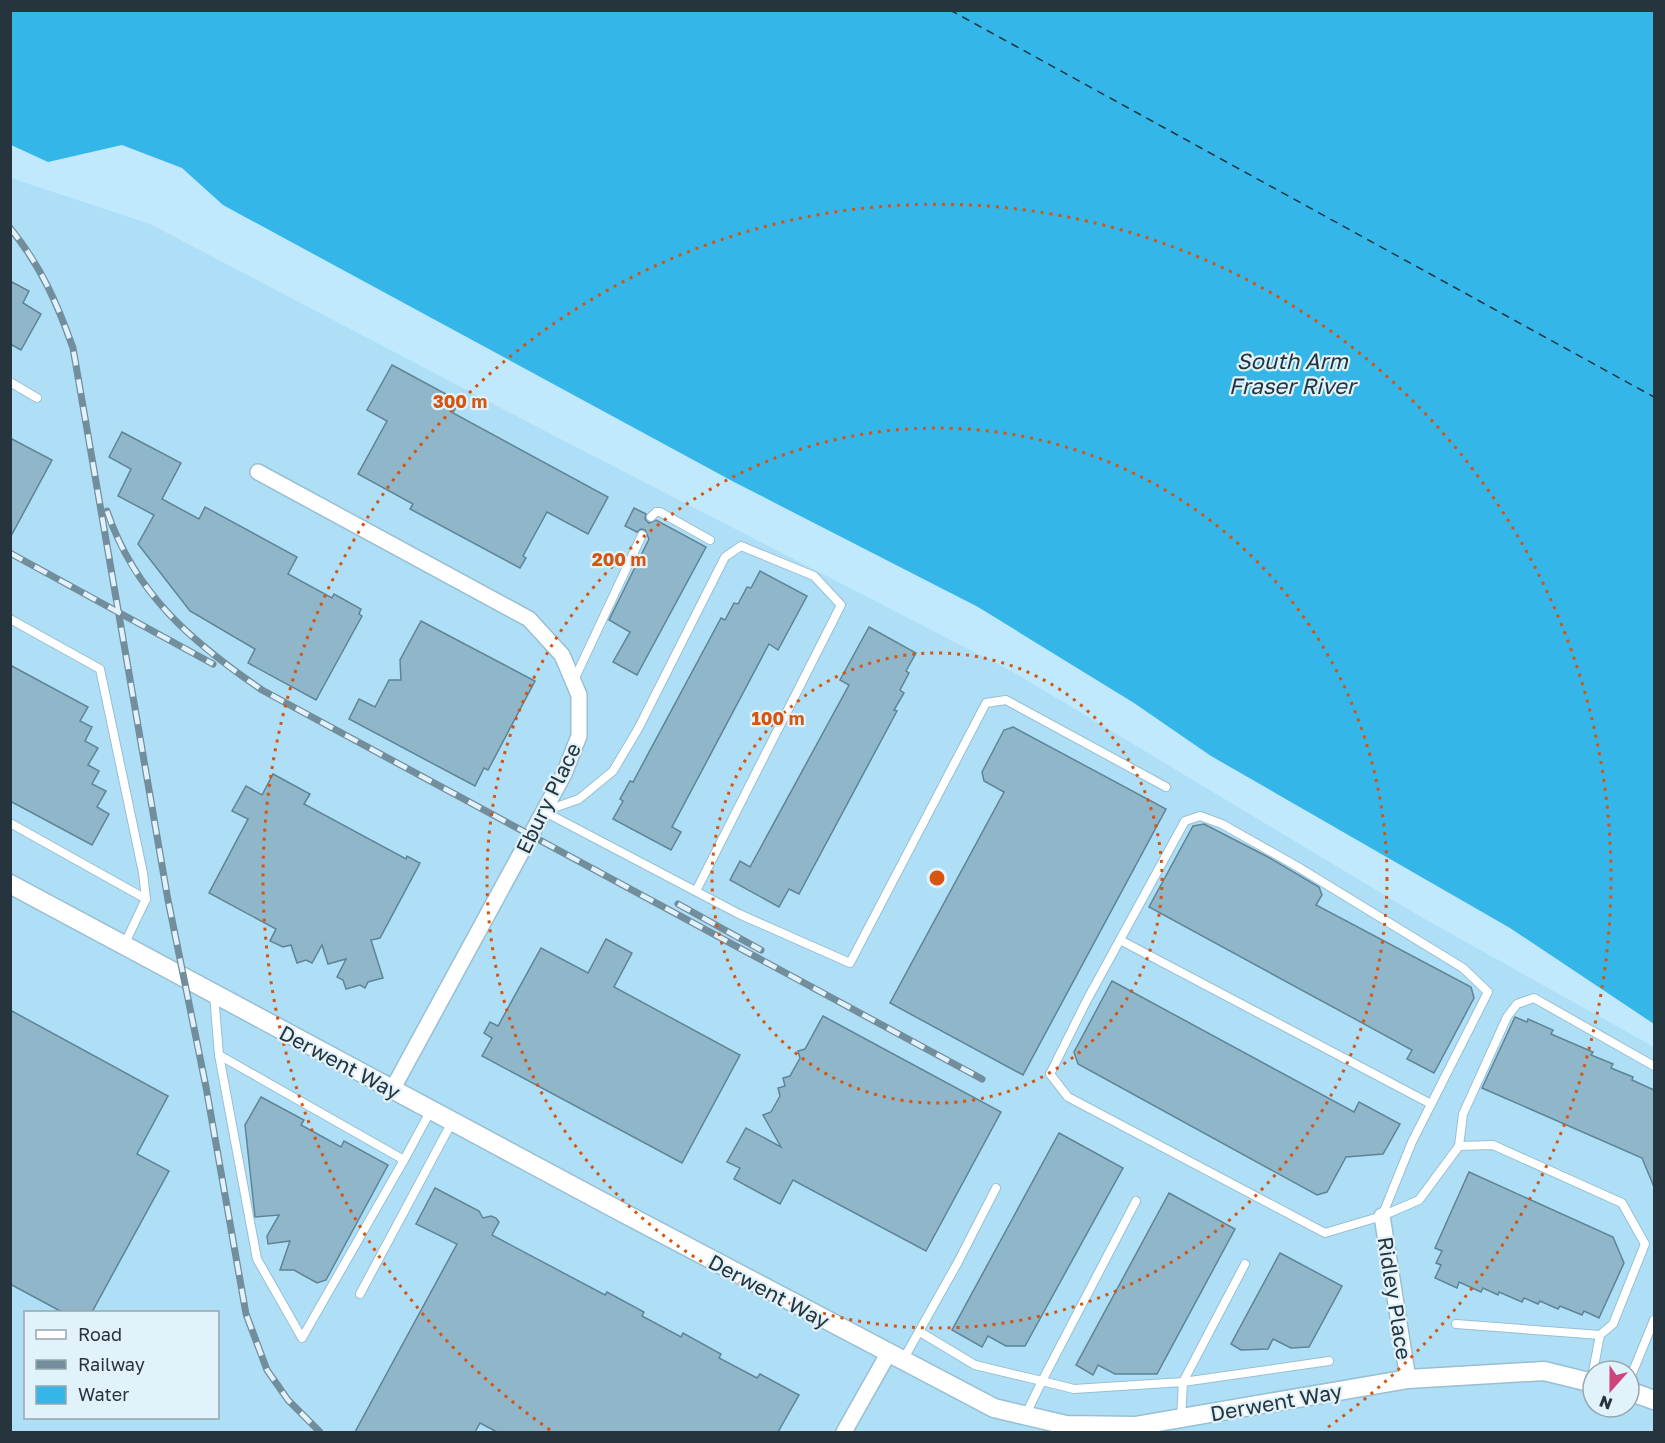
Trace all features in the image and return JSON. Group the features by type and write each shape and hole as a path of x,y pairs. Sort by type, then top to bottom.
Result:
{"street":[{"name":"Ebury Place","path":"258,472 529,619 562,655 579,695 579,736 564,774 392,1090"},
{"name":"Derwent Way","path":"10,884 895,1358 994,1408 1066,1425 1135,1426 1408,1379 1544,1371 1581,1379"},
{"name":"Ridley Place","path":"1382,1216 1408,1379"},
{"path":"844,1432 895,1358"}],"lane":[{"path":"10,382 37,398"},
{"path":"651,517 656,512 660,512 710,540"},
{"path":"573,682 604,611 642,535"},
{"path":"543,811 579,799 613,771 638,729 725,558 741,546 814,576 841,605 696,891"},
{"path":"10,619 100,669 143,873 146,899 124,945"},
{"path":"543,811 740,914 850,963 986,703 1006,700 1166,787"},
{"path":"1382,1216 1412,1142 1488,992 1464,968 1298,867 1222,824 1200,816 1185,821 1087,1000 1050,1074 1068,1097 1325,1233 1382,1216 1419,1200 1459,1146 1463,1114 1507,1017 1517,1004 1534,998 1654,1066"},
{"path":"10,823 146,899"},
{"path":"1120,940 1431,1104"},
{"path":"214,993 219,1055 257,1259 302,1338 431,1110"},
{"path":"219,1055 404,1160"},
{"path":"360,1294 452,1122"},
{"path":"1459,1146 1493,1145 1622,1203 1646,1244 1613,1324 1600,1335 1596,1359"},
{"path":"895,1358 920,1332 996,1188"},
{"path":"1026,1415 1136,1201"},
{"path":"1181,1418 1183,1382 1245,1264"},
{"path":"1639,1359 1654,1320"},
{"path":"1456,1324 1600,1335"},
{"path":"920,1332 975,1365 1074,1389 1183,1382 1329,1361"},
{"path":"1645,1344 1654,1349"}],"shaded area":[{"path":"11,178 150,224 1013,672 1423,918 1654,1047 1654,1432 11,1432"}],"water":[{"name":"South Arm Fraser River","path":"11,10 1654,11 1654,1024 1510,928 1211,756 1134,703 978,607 734,482 223,205 182,168 122,145 48,162 11,145"}],"building":[{"path":"10,281 29,291 23,303 41,314 21,350 10,344"},
{"path":"392,365 459,401 453,413 608,497 588,534 547,512 523,556 526,558 520,568 410,509 413,504 358,474 387,421 367,410"},
{"path":"122,432 181,463 162,499 199,519 205,507 297,557 288,574 332,598 334,594 361,609 359,614 362,616 316,700 248,663 255,649 190,611 138,544 154,515 118,496 131,469 109,457"},
{"path":"10,438 52,460 10,538"},
{"path":"634,508 646,514 645,519 649,523 656,520 706,547 637,675 613,662 630,632 609,620 649,539 645,530 641,529 637,532 625,526"},
{"path":"760,571 807,596 778,650 769,644 672,827 681,832 671,850 613,819 623,801 620,799 630,781 633,782 721,618 725,620 734,603 738,604 747,587 751,588"},
{"path":"421,621 535,681 488,770 484,768 475,786 349,719 359,699 375,707 389,680 401,680 400,660"},
{"path":"869,627 916,653 906,671 909,673 900,690 904,693 894,710 897,711 799,894 789,889 779,907 730,880 740,861 750,867 849,685 840,680"},
{"path":"10,665 88,707 80,721 92,727 85,741 98,748 88,765 99,771 92,784 106,791 97,807 109,814 92,845 10,801"},
{"path":"1013,727 1166,809 1023,1075 890,1003 1004,792 984,781 982,772 1004,730"},
{"path":"273,774 310,794 304,804 406,859 407,856 420,863 380,938 371,940 383,978 368,982 365,988 360,985 346,989 343,980 337,977 346,959 328,964 322,945 312,963 306,960 297,963 291,945 283,947 270,941 276,929 209,893 248,819 232,811 246,786 262,795"},
{"path":"1204,824 1268,857 1319,887 1322,895 1316,905 1471,987 1474,998 1434,1073 1407,1059 1412,1050 1149,907 1193,826"},
{"path":"606,939 632,953 614,987 740,1055 682,1163 482,1056 492,1038 484,1033 490,1022 498,1026 541,948 588,973"},
{"path":"1112,981 1354,1112 1359,1102 1400,1124 1383,1154 1346,1157 1327,1192 1317,1195 1078,1064 1074,1052"},
{"path":"10,1010 168,1096 137,1154 169,1171 93,1311 60,1311 10,1284"},
{"path":"823,1016 1001,1112 926,1251 793,1180 780,1204 734,1179 740,1168 727,1162 746,1128 781,1147 763,1115 771,1112 780,1096 778,1088 785,1086 783,1078 790,1076 800,1058 798,1051 805,1049"},
{"path":"1515,1017 1527,1022 1528,1019 1553,1030 1551,1034 1593,1052 1591,1055 1613,1064 1611,1068 1633,1077 1632,1080 1654,1090 1654,1187 1642,1158 1482,1088"},
{"path":"261,1097 304,1120 301,1125 341,1147 344,1141 388,1165 326,1280 317,1283 294,1270 280,1270 290,1241 268,1244 267,1236 279,1215 255,1217 245,1125"},
{"path":"1059,1133 1123,1168 1025,1346 1006,1346 988,1336 982,1347 952,1330"},
{"path":"1469,1172 1613,1237 1624,1263 1599,1318 1584,1311 1582,1315 1560,1306 1558,1309 1540,1301 1538,1304 1524,1298 1522,1302 1483,1288 1481,1292 1459,1282 1457,1288 1435,1278 1441,1265 1436,1263 1442,1251 1435,1248"},
{"path":"435,1188 479,1211 483,1218 491,1216 496,1218 499,1222 492,1235 605,1295 607,1292 644,1312 642,1316 681,1337 683,1333 721,1354 719,1358 757,1378 760,1374 799,1395 778,1432 497,1432 480,1423 475,1432 355,1432 457,1244 416,1224"},
{"path":"1169,1193 1235,1229 1157,1374 1115,1374 1098,1365 1093,1375 1076,1365"},
{"path":"1280,1253 1342,1286 1309,1347 1291,1348 1273,1339 1268,1349 1241,1350 1231,1344"}],"ferry route":[{"path":"950,10 1654,397"}],"railway":[{"path":"10,228 31,256 47,285 73,348 168,900 206,1087 246,1314 267,1370 288,1400 320,1432"},
{"path":"107,511 133,567 169,614 212,653 262,690 982,1079"},
{"path":"10,553 213,664"},
{"path":"678,904 761,950"}]}
